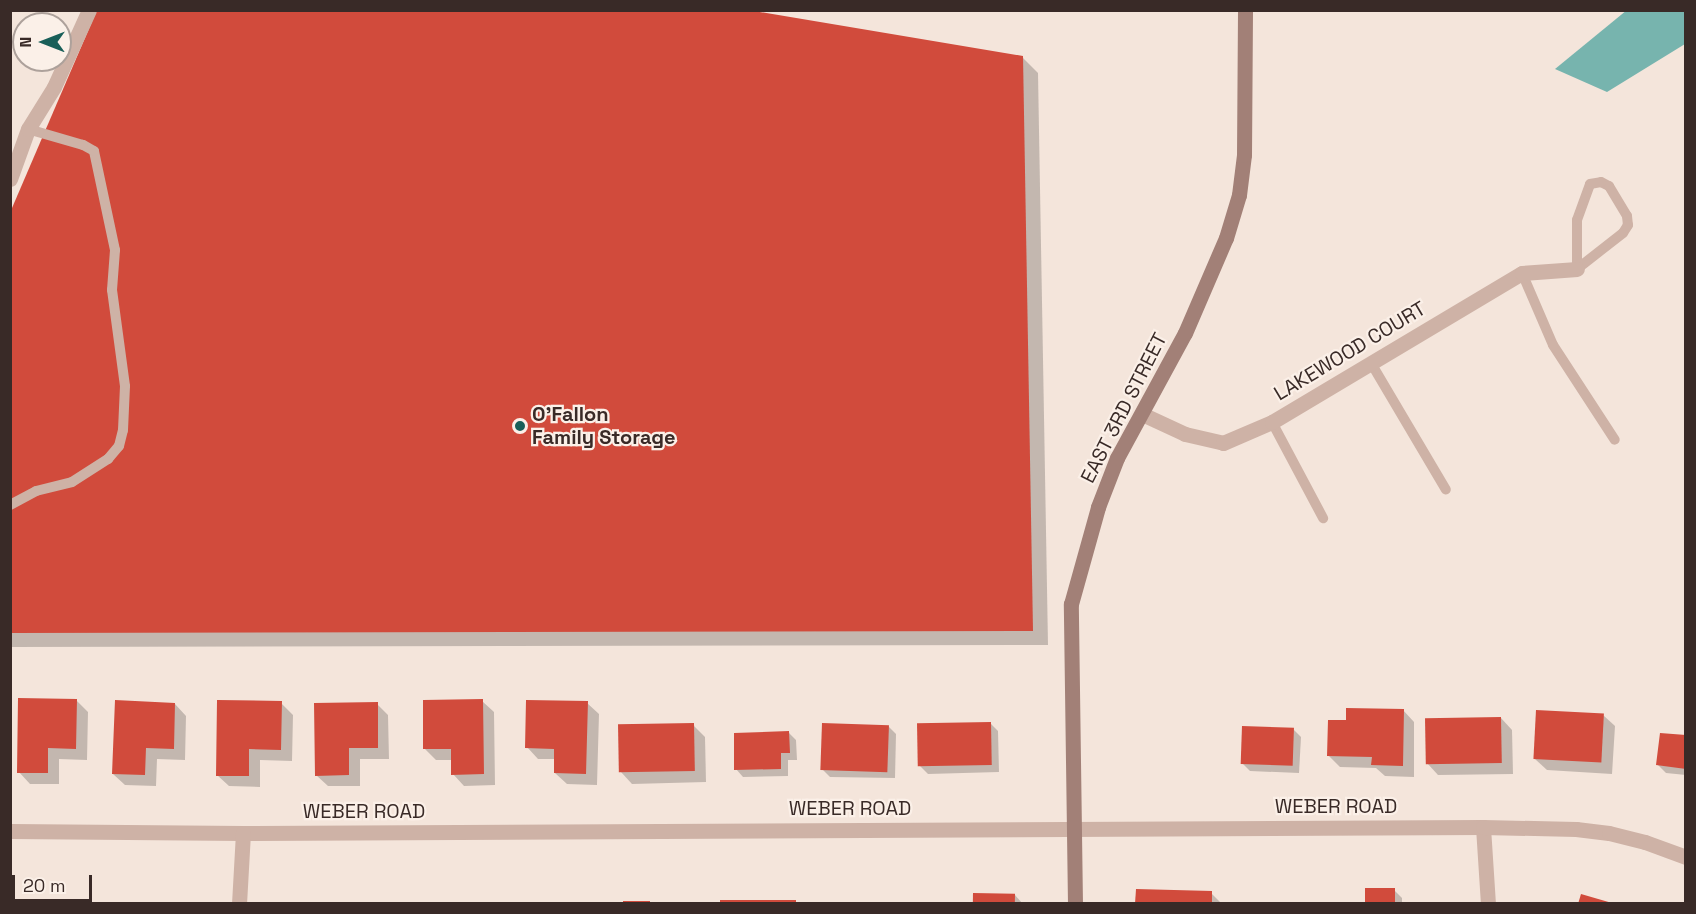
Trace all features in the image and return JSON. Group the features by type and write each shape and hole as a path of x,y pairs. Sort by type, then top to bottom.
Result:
{"street":[{"path":"10,179 28,129 54,87 89,10"},
{"name":"EAST 3RD STREET","path":"1075,903 1071,604 1098,507 1117,458 1185,333 1226,238 1239,195 1244,155 1245,10"},
{"name":"LAKEWOOD COURT","path":"1142,414 1185,434 1223,443 1272,422 1522,273 1577,269"},
{"path":"1483,826 1488,903"},
{"name":"WEBER ROAD","path":"10,831 243,833 1483,826 1576,829 1609,833 1645,842 1686,857"},
{"path":"239,903 243,833"}],"lane":[{"path":"10,505 36,491 72,482 108,459 119,446 123,430 125,386 112,290 115,250 94,151 83,145 28,129"},
{"path":"1601,182 1609,186 1627,216 1628,225 1623,233 1577,269 1577,220 1590,184 1601,182"},
{"path":"1522,273 1553,345 1615,440"},
{"path":"1371,363 1446,490"},
{"path":"1272,422 1323,518"}],"water":[{"path":"1627,10 1685,11 1685,44 1607,92 1555,69"}],"building":[{"name":"O'Fallon Family Storage","path":"97,10 748,10 1023,56 1033,631 10,633 12,208"},
{"path":"18,698 77,699 76,749 48,748 48,773 17,773"},
{"path":"483,699 484,774 451,775 451,749 423,749 423,700"},
{"path":"115,700 175,703 174,749 146,748 145,775 112,774"},
{"path":"217,700 282,701 281,750 249,749 249,776 216,776"},
{"path":"526,700 588,701 586,774 554,773 554,749 525,748"},
{"path":"378,702 378,748 349,748 349,775 315,776 314,703"},
{"path":"1346,708 1404,709 1403,766 1371,765 1372,757 1327,756 1328,720 1346,720"},
{"path":"1536,710 1604,714 1601,762 1533,759"},
{"path":"1501,717 1502,763 1426,764 1425,718"},
{"path":"991,722 992,765 918,766 917,723"},
{"path":"694,723 695,771 619,772 618,724"},
{"path":"822,723 889,725 887,772 820,770"},
{"path":"1242,726 1294,728 1293,766 1241,764"},
{"path":"789,731 790,753 781,753 781,769 734,770 734,733"},
{"path":"1660,733 1686,735 1686,769 1656,765"},
{"path":"1365,888 1395,888 1395,904 1365,904"},
{"path":"1136,889 1212,891 1212,904 1135,904"},
{"path":"973,893 1015,894 1015,904 973,904"},
{"path":"1581,894 1612,903 1612,904 1578,904"},
{"path":"720,900 796,900 796,904 720,904"},
{"path":"623,901 650,901 650,904 623,904"}],"place":[{"name":"O'Fallon Family Storage","path":"520,426"}]}
